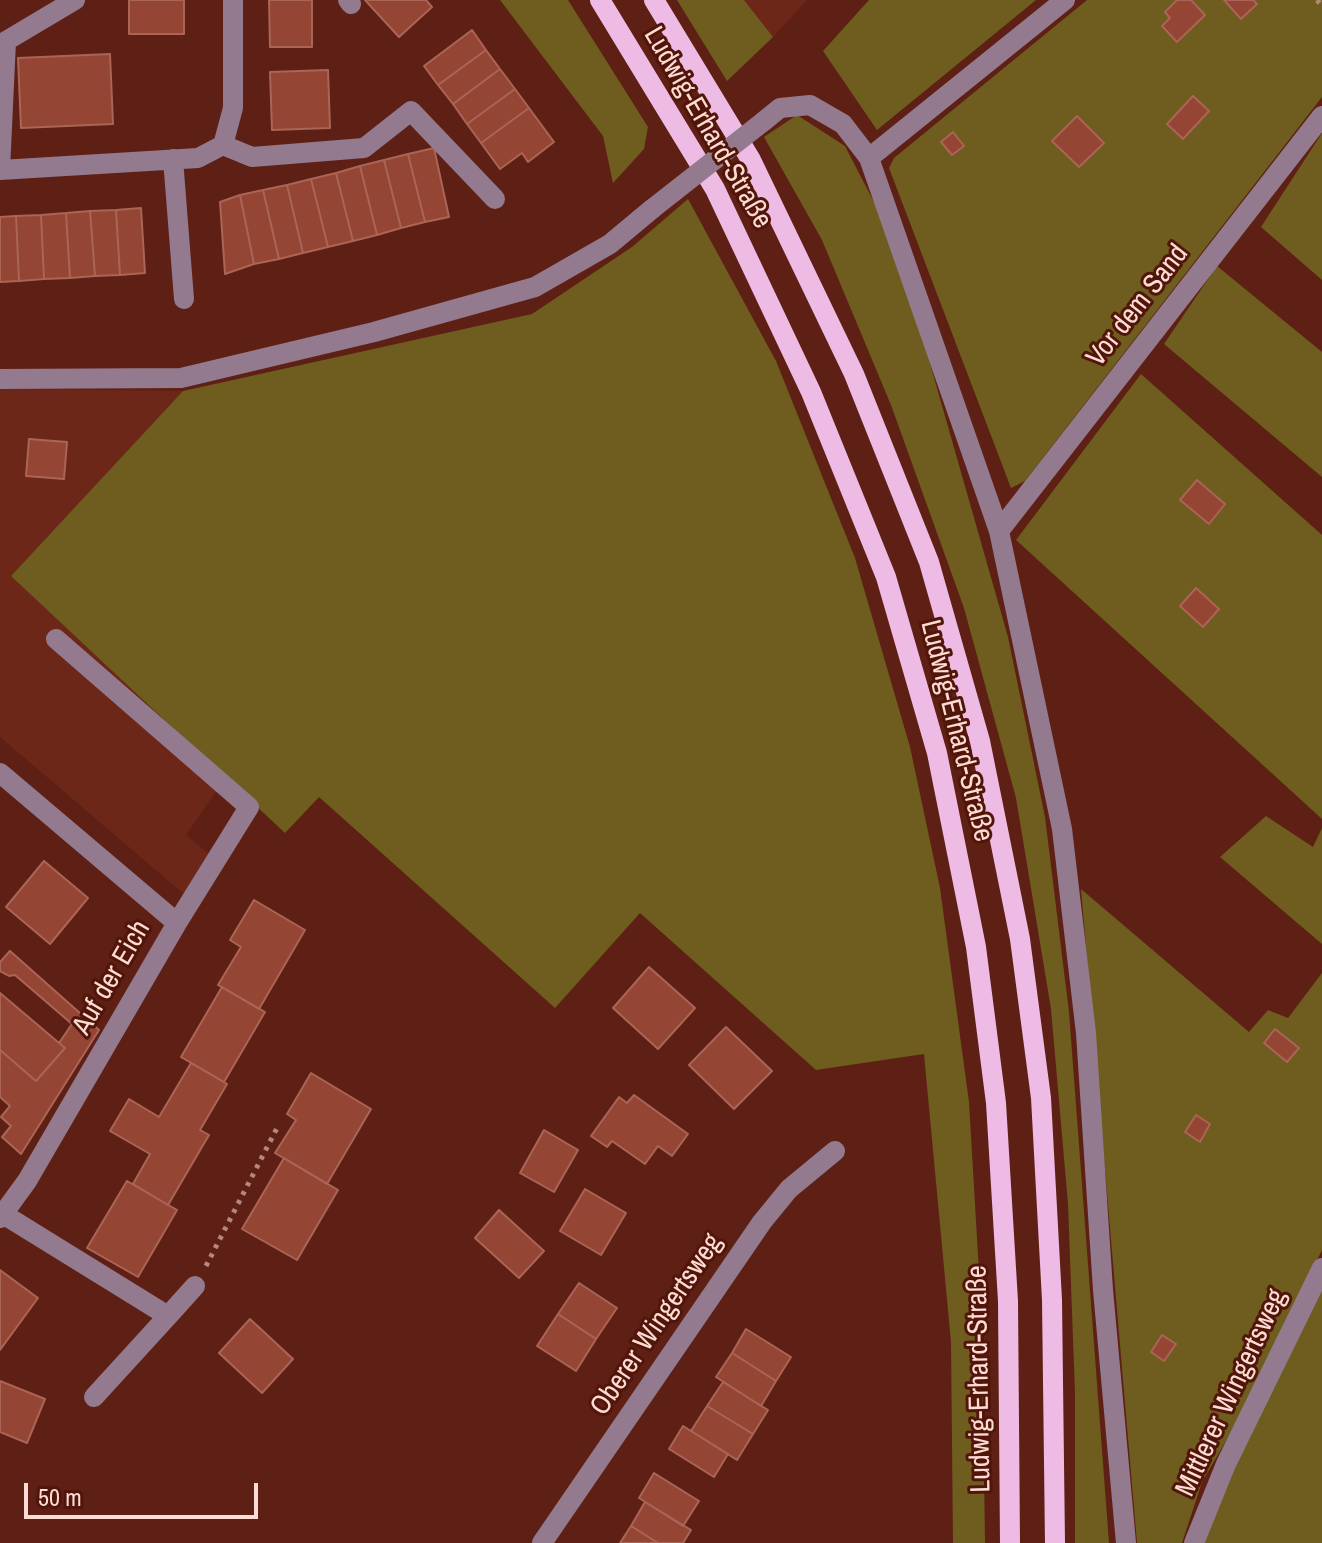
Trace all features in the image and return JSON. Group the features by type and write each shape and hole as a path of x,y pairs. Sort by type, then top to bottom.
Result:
{"main road":[{"name":"Ludwig-Erhard-Straße","path":"600,0 715,189 811,392 886,577 937,753 976,947 996,1103 1008,1301 1010,1543"},
{"name":"Ludwig-Erhard-Straße","path":"654,0 751,160 854,374 929,562 980,741 1020,939 1041,1098 1052,1300 1055,1543"}],"street":[{"path":"75,0 6,41 0,170 198,158 223,145 233,108 233,0"},
{"path":"869,158 1065,0"},
{"path":"0,379 181,378 374,332 535,287 610,244 780,108 810,105 826,111 843,124 869,158 999,531 1062,829 1086,1033 1103,1290 1126,1543"},
{"path":"223,145 252,157 364,148 411,111 495,199"},
{"name":"Vor dem Sand","path":"999,531 1322,116"},
{"path":"173,159 184,299"},
{"path":"56,639 249,807 177,923"},
{"name":"Auf der Eich","path":"0,773 177,923 27,1181 1,1216"},
{"name":"Oberer Wingertsweg","path":"542,1543 762,1222 789,1189 835,1151"},
{"path":"1,1216 168,1316"},
{"name":"Mittlerer Wingertsweg","path":"1194,1543 1226,1464 1322,1268"},
{"path":"94,1397 195,1286"}],"path":[{"path":"1317,0 1322,6"},
{"path":"195,1286 277,1128"}],"shaded area":[{"path":"500,0 568,0 648,127 644,149 613,183 603,136"},
{"path":"677,0 744,0 773,37 727,81"},
{"path":"744,0 807,0 773,37"},
{"path":"869,0 1036,0 877,130 823,51"},
{"path":"1087,0 1322,0 1322,97 1025,481 1011,488 889,168 894,158"},
{"path":"797,115 845,146 875,204 927,353 1008,637 1045,817 1069,1012 1109,1543 1075,1543 1075,1393 1068,1204 1051,1009 1016,798 964,608 891,405 822,240 764,137"},
{"path":"1322,133 1322,280 1261,227"},
{"path":"688,199 776,361 855,558 910,747 940,888 969,1102 982,1323 985,1543 953,1543 951,1342 924,1054 816,1070 640,913 555,1008 319,797 285,833 11,576 183,391 532,314 632,247"},
{"path":"1217,266 1322,352 1322,477 1164,344"},
{"path":"1141,374 1322,535 1322,819 1016,540"},
{"path":"0,389 183,391 11,576 226,777 186,835 210,855 185,895 0,737"},
{"path":"1266,816 1313,847 1322,828 1322,944 1220,857"},
{"path":"1081,889 1249,1032 1268,1010 1288,1018 1322,973 1322,1250 1247,1405 1202,1482 1182,1543 1137,1543"},
{"path":"1322,1285 1322,1543 1204,1543 1212,1514"}],"building":[{"path":"129,0 184,0 184,34 129,34"},
{"path":"269,0 312,0 312,47 270,47"},
{"path":"365,0 426,0 432,7 399,37"},
{"path":"1177,0 1191,0 1205,15 1177,42 1162,26 1170,18 1165,12"},
{"path":"1224,0 1253,0 1257,4 1241,19"},
{"path":"472,30 486,50 438,85 424,66"},
{"path":"486,50 500,69 453,104 438,85"},
{"path":"110,54 113,124 21,128 18,58"},
{"path":"500,69 515,89 467,124 453,104"},
{"path":"328,70 330,128 272,130 270,72"},
{"path":"515,89 529,108 481,143 467,124"},
{"path":"1193,96 1209,111 1183,139 1167,124"},
{"path":"529,108 554,142 528,162 522,153 500,169 481,143"},
{"path":"1077,116 1104,143 1079,167 1052,141"},
{"path":"953,132 964,146 952,155 941,142"},
{"path":"434,148 449,217 425,222 408,154"},
{"path":"408,154 425,222 401,228 384,160"},
{"path":"384,160 401,228 377,235 360,166"},
{"path":"360,166 377,235 353,241 336,173"},
{"path":"336,173 353,241 328,247 311,179"},
{"path":"311,179 328,247 303,253 287,185"},
{"path":"287,185 303,253 279,259 263,190"},
{"path":"263,190 279,259 254,264 240,195"},
{"path":"240,195 254,264 225,274 220,202"},
{"path":"141,208 145,273 120,275 116,210"},
{"path":"116,210 120,275 95,276 90,211"},
{"path":"90,211 95,276 70,278 66,213"},
{"path":"66,213 70,278 44,279 41,215"},
{"path":"41,215 44,279 19,281 16,216"},
{"path":"16,216 19,281 0,282 0,217"},
{"path":"29,439 67,442 64,479 26,476"},
{"path":"1197,480 1225,504 1209,524 1180,500"},
{"path":"1196,588 1219,609 1203,627 1180,606"},
{"path":"44,861 88,898 50,944 6,907"},
{"path":"254,900 305,930 259,1009 218,985 241,947 230,940"},
{"path":"10,951 99,1030 21,1154 2,1137 11,1126 1,1117 10,1106 0,1097 0,1050 36,1081 65,1048 59,1043 72,1024 15,975 9,976 0,971 0,962"},
{"path":"649,967 695,1008 658,1049 613,1008"},
{"path":"222,987 265,1012 224,1082 181,1057"},
{"path":"0,993 65,1048 36,1081 0,1050"},
{"path":"726,1027 772,1071 734,1109 689,1065"},
{"path":"1275,1029 1299,1048 1287,1062 1264,1043"},
{"path":"191,1063 227,1084 200,1130 209,1135 168,1205 133,1184 150,1154 110,1131 129,1099 159,1117"},
{"path":"311,1073 371,1109 327,1184 275,1153 296,1120 287,1114"},
{"path":"634,1095 688,1134 672,1156 658,1146 645,1164 612,1141 607,1147 591,1136 619,1097 627,1103"},
{"path":"1196,1115 1210,1124 1200,1142 1185,1132"},
{"path":"544,1130 578,1150 554,1192 520,1173"},
{"path":"284,1158 338,1190 297,1260 242,1229"},
{"path":"127,1181 177,1210 138,1277 87,1248"},
{"path":"585,1189 626,1213 601,1255 560,1231"},
{"path":"499,1210 544,1251 519,1278 475,1238"},
{"path":"0,1270 38,1298 0,1350"},
{"path":"579,1283 617,1308 596,1339 558,1314"},
{"path":"558,1314 596,1339 576,1371 537,1346"},
{"path":"250,1319 293,1359 262,1393 219,1353"},
{"path":"746,1329 791,1357 776,1381 732,1353"},
{"path":"1162,1335 1176,1344 1164,1361 1151,1352"},
{"path":"732,1353 776,1381 761,1406 716,1377"},
{"path":"0,1381 45,1399 27,1443 0,1432"},
{"path":"723,1382 768,1410 753,1434 707,1406"},
{"path":"707,1406 753,1434 737,1460 691,1431"},
{"path":"683,1426 728,1454 714,1477 669,1449"},
{"path":"654,1473 699,1501 683,1526 639,1498"},
{"path":"645,1502 691,1530 683,1543 658,1543 631,1526"},
{"path":"631,1526 658,1543 620,1543"}]}
